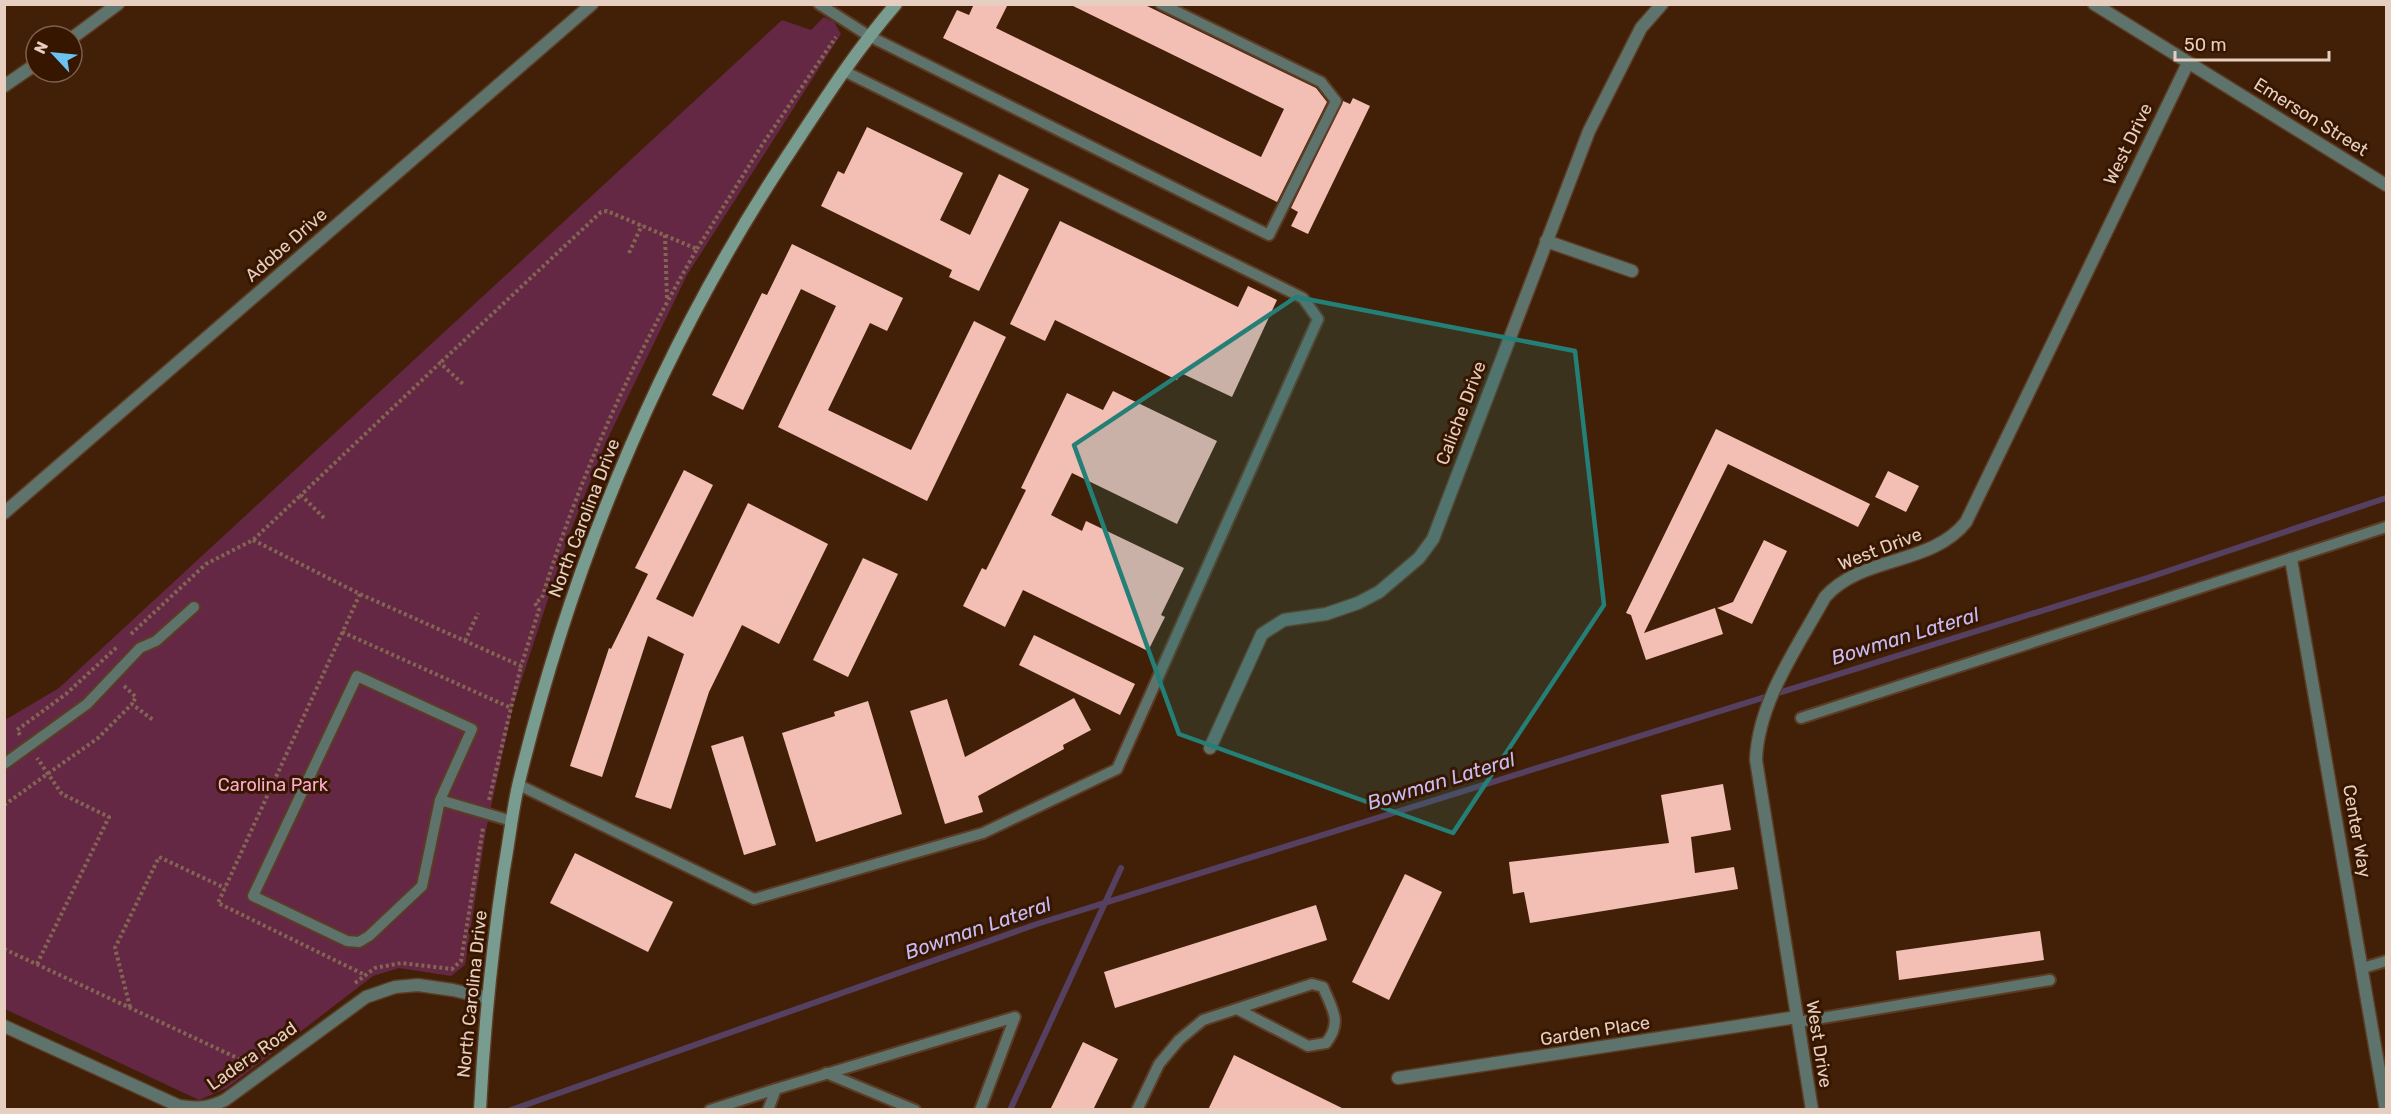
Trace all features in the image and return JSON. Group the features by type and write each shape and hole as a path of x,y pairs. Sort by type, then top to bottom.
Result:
{"main road":[{"name":"North Carolina Drive","path":"480,1110 487,998 519,785 566,616 619,469 711,281 753,208 844,71 896,4"}],"street":[{"path":"84,29 118,4"},
{"name":"Adobe Drive","path":"4,513 592,4"},
{"name":"Caliche Drive","path":"1210,748 1262,634 1284,621 1326,614 1358,603 1379,592 1419,558 1433,539 1589,131 1641,28 1662,4"},
{"name":"Emerson Street","path":"2094,4 2386,185"},
{"name":"West Drive","path":"1812,1110 1756,760 1757,737 1765,710 1825,597 1840,584 1941,545 1955,536 1966,522 2188,63"},
{"path":"4,86 24,72"},
{"path":"1546,241 1632,271"},
{"name":"Center Way","path":"2291,559 2363,968 2383,1067 2386,1110"},
{"name":"Ladera Road","path":"4,1026 179,1106 195,1109 211,1107 225,1100 366,997 395,987 418,985 487,998"},
{"name":"Garden Place","path":"1398,1078 1797,1020"}],"lane":[{"path":"819,5 869,36 1269,235 1336,101 1321,82 1161,4"},
{"path":"519,785 754,898 983,833 1117,769 1317,319 1304,298 844,71"},
{"path":"1801,718 2386,527"},
{"path":"4,764 87,704 140,648 156,641 194,606"},
{"path":"357,675 472,729 440,800 422,886 369,936 359,942 347,941 253,896 357,675"},
{"path":"440,800 512,820"},
{"path":"2363,968 2386,961"},
{"path":"1797,1020 2050,980"},
{"path":"1137,1110 1159,1064 1179,1040 1203,1020 1312,984 1323,987 1335,1017 1335,1032 1326,1043 1308,1046 1237,1009"},
{"path":"710,1110 1015,1017 980,1110"},
{"path":"826,1073 915,1110"},
{"path":"768,1110 776,1089"}],"path":[{"path":"253,540 360,594 521,666 539,610 535,603 542,598 563,532 598,445 667,299 762,145 836,37"},
{"path":"128,637 206,564 253,540 595,215 607,211 697,249"},
{"path":"629,253 642,225"},
{"path":"666,235 667,299"},
{"path":"440,363 463,384"},
{"path":"301,495 324,518"},
{"path":"360,594 218,903 365,975"},
{"path":"465,641 478,613"},
{"path":"342,632 509,707"},
{"path":"37,964 109,817 62,794 17,730 66,694 119,645"},
{"path":"4,805 98,738 132,704 136,697 122,684"},
{"path":"132,704 153,720"},
{"path":"130,1007 115,948 159,857 225,888"},
{"path":"4,949 248,1063"}],"highlighted area":[{"path":"1296,297 1575,351 1604,605 1453,833 1179,734 1074,445"}],"green space":[{"name":"Carolina Park","path":"824,17 834,22 841,34 687,275 605,444 569,535 513,706 486,830 465,965 451,976 399,968 373,976 227,1088 199,1100 5,1009 5,720 59,688 782,20 811,30"}],"building":[{"path":"974,4 1008,4 996,28 1261,157 1284,109 1069,4 1143,4 1316,88 1327,102 1277,202 943,38 957,10 969,15"},
{"path":"1353,98 1370,106 1308,234 1291,226 1298,212 1291,208 1343,101 1350,104"},
{"path":"867,127 963,173 940,220 970,235 999,174 1029,189 979,291 949,277 952,270 821,206 838,171 844,174"},
{"path":"1060,221 1238,307 1248,286 1277,300 1232,397 1181,373 1177,380 1055,320 1045,341 1010,324"},
{"path":"792,244 903,298 887,331 870,323 828,410 911,450 974,321 1006,337 927,501 778,427 836,306 801,289 743,410 712,395 762,293 767,295"},
{"path":"1113,391 1217,441 1177,524 1072,473 1051,515 1082,531 1086,521 1184,568 1161,615 1165,617 1148,651 1023,590 1005,627 963,606 982,568 986,570 1026,490 1021,488 1067,393 1103,410"},
{"path":"1716,429 1870,504 1858,527 1728,464 1644,633 1715,608 1723,634 1646,660 1631,615 1626,613"},
{"path":"684,470 713,485 656,599 693,617 748,503 828,544 779,644 742,625 709,692 671,809 635,797 684,654 648,636 602,777 570,766 609,648 611,649 648,574 635,568"},
{"path":"1888,471 1919,486 1906,512 1875,497"},
{"path":"1764,540 1787,551 1752,624 1717,608 1733,602"},
{"path":"863,558 898,574 848,677 813,660"},
{"path":"1034,635 1135,684 1120,715 1019,665"},
{"path":"1074,698 1091,730 1063,745 1064,749 978,796 983,812 945,824 910,711 947,699 965,757"},
{"path":"868,701 902,814 816,842 782,733 835,716 834,712"},
{"path":"743,736 776,845 744,855 711,746"},
{"path":"1723,784 1731,830 1691,837 1695,873 1734,867 1738,889 1530,923 1524,892 1513,894 1509,862 1669,843 1661,795"},
{"path":"575,853 673,902 648,952 550,903"},
{"path":"1405,874 1442,892 1389,1000 1352,982"},
{"path":"1316,905 1327,940 1115,1008 1104,972"},
{"path":"2040,931 2044,960 1899,980 1896,951"},
{"path":"1083,1042 1118,1059 1093,1110 1050,1110"},
{"path":"1234,1055 1346,1110 1208,1110"}],"waterway":[{"name":"Bowman Lateral","path":"511,1110 1037,924 2147,578 2386,498"},
{"path":"1010,1110 1121,868"}]}
